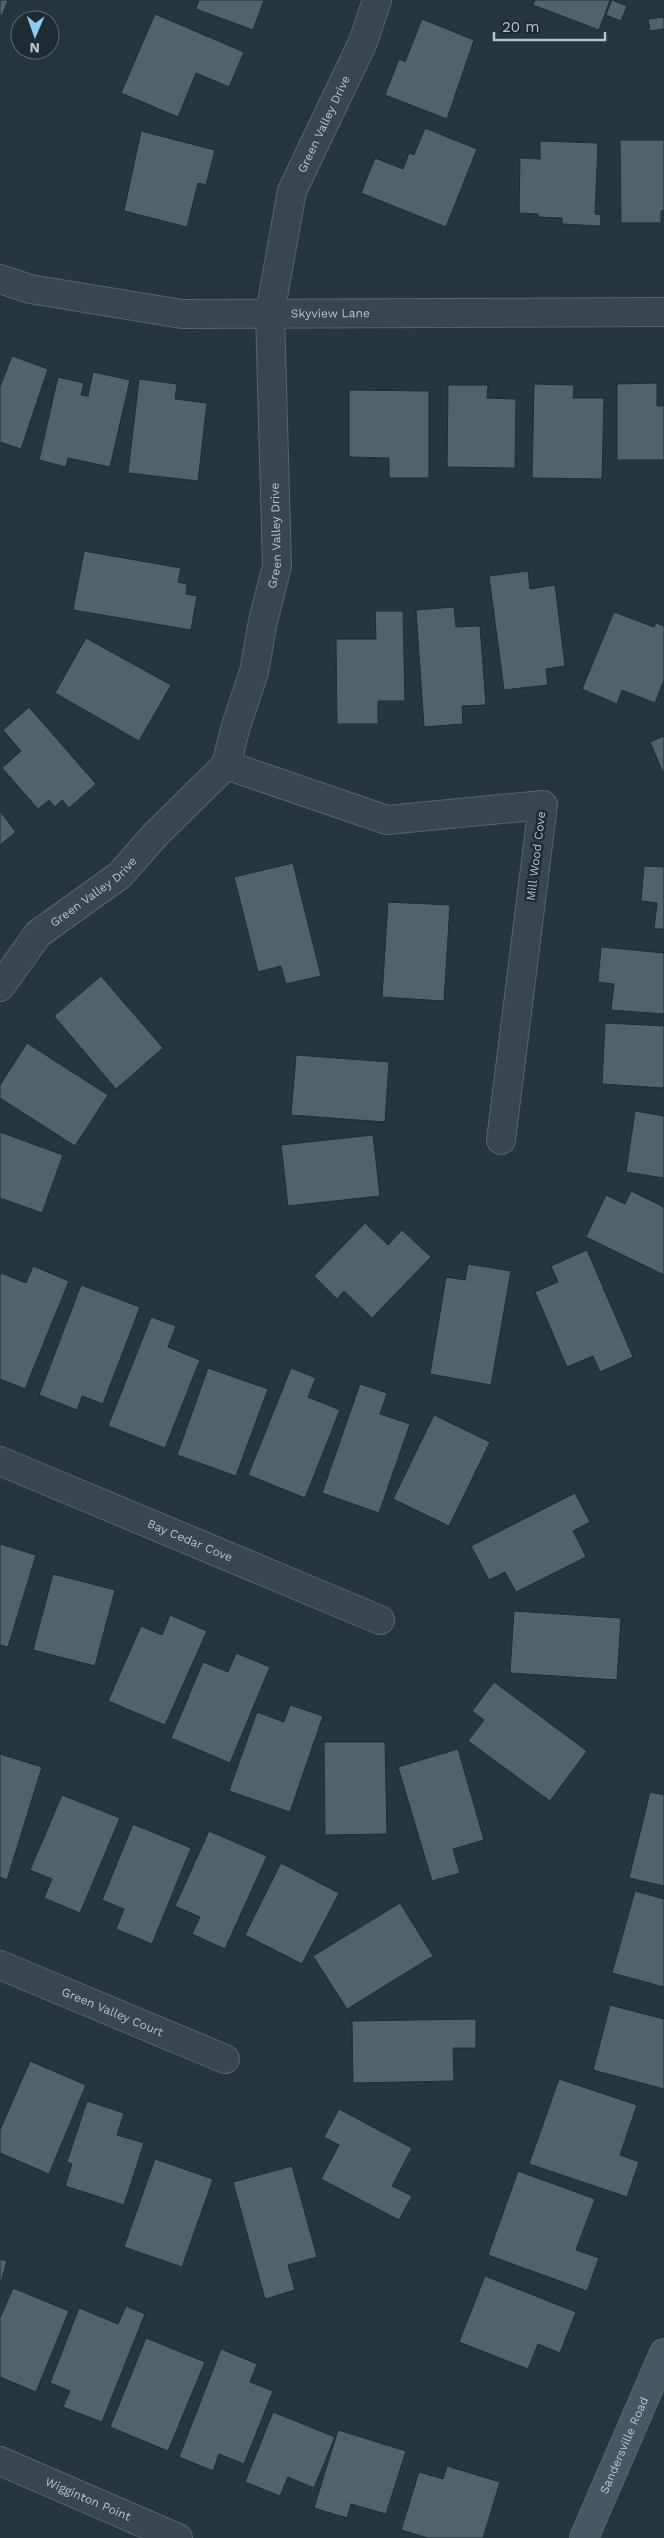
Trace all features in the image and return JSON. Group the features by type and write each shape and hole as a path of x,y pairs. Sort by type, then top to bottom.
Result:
{"street":[{"name":"Green Valley Drive","path":"0,987 38,934 120,875 156,834 226,765 236,726 254,672 263,620 277,566 270,313 292,191 362,42 377,0"},
{"name":"Skyview Lane","path":"0,279 30,290 182,314 664,312"},
{"name":"Mill Wood Cove","path":"226,765 387,820 542,805 501,1140"},
{"name":"Bay Cedar Cove","path":"0,1461 380,1620"},
{"name":"Green Valley Court","path":"0,1965 226,2059"},
{"name":"Sandersville Road","path":"584,2538 664,2352"},
{"name":"Wigginton Point","path":"0,2461 178,2538"}],"building":[{"path":"0,0 8,0 2,16 0,15"},
{"path":"199,0 264,0 253,30 196,9"},
{"path":"535,0 610,0 599,30 533,5"},
{"path":"612,0 627,6 621,21 606,15"},
{"path":"155,14 244,52 229,87 196,73 178,117 121,93"},
{"path":"664,17 664,29 650,31 648,19"},
{"path":"422,19 474,40 447,119 385,95 399,59 405,62"},
{"path":"425,128 477,149 446,227 361,193 375,158 403,169 409,153 414,155"},
{"path":"141,131 215,150 206,185 198,183 187,227 124,211"},
{"path":"620,140 664,140 664,210 661,211 661,223 621,223"},
{"path":"540,141 598,143 595,214 601,215 600,226 562,224 562,218 538,217 538,214 519,213 520,158 540,159"},
{"path":"12,356 48,369 21,449 0,442 0,387"},
{"path":"93,372 130,380 110,467 68,458 66,467 39,460 58,377 84,383 81,395 88,396"},
{"path":"139,379 177,384 175,399 207,403 198,481 128,473"},
{"path":"657,383 657,406 664,406 664,460 617,460 617,384"},
{"path":"534,384 574,385 573,398 604,398 602,479 532,478"},
{"path":"448,385 488,385 487,398 516,399 515,468 447,467"},
{"path":"349,390 429,391 429,478 389,478 389,458 349,457"},
{"path":"84,551 181,568 178,582 187,584 186,594 197,596 191,630 73,610"},
{"path":"528,571 530,589 555,585 565,666 546,669 548,685 504,690 489,576"},
{"path":"454,607 456,627 480,626 486,705 462,706 463,724 424,727 416,610"},
{"path":"375,611 403,611 405,701 378,701 378,724 337,724 336,639 376,639"},
{"path":"614,612 654,627 656,623 664,626 664,680 655,703 622,690 617,704 582,689"},
{"path":"86,638 171,685 139,741 55,693"},
{"path":"29,707 96,784 69,808 62,800 55,807 49,800 38,809 2,768 21,751 3,730"},
{"path":"664,736 664,775 650,742"},
{"path":"0,811 16,832 0,845"},
{"path":"293,863 321,976 286,984 281,966 258,972 234,877"},
{"path":"644,866 664,867 664,929 654,929 657,903 641,901"},
{"path":"388,902 450,905 444,1001 382,997"},
{"path":"601,947 664,953 664,1014 611,1010 614,984 598,982"},
{"path":"101,976 163,1048 116,1089 54,1016"},
{"path":"605,1023 664,1026 664,1088 602,1084"},
{"path":"27,1043 108,1095 75,1146 0,1098 0,1085"},
{"path":"296,1055 389,1062 385,1122 291,1115"},
{"path":"635,1111 664,1116 664,1178 626,1172"},
{"path":"0,1132 63,1155 42,1213 0,1198"},
{"path":"373,1135 380,1196 288,1206 281,1145"},
{"path":"631,1191 664,1207 664,1275 586,1237 606,1195 625,1204"},
{"path":"365,1223 388,1245 402,1230 431,1257 372,1318 344,1291 337,1299 314,1276"},
{"path":"587,1250 633,1357 600,1372 593,1356 567,1367 535,1292 558,1282 551,1266"},
{"path":"468,1264 511,1271 491,1385 430,1374 446,1277 465,1280"},
{"path":"33,1266 69,1281 25,1389 0,1379 0,1276 1,1273 26,1283"},
{"path":"81,1285 140,1307 103,1404 82,1396 77,1410 39,1395"},
{"path":"151,1317 176,1326 168,1347 200,1360 165,1448 108,1426"},
{"path":"208,1368 268,1389 236,1476 177,1455"},
{"path":"291,1368 316,1378 308,1397 340,1410 305,1498 248,1475"},
{"path":"360,1384 387,1393 380,1414 410,1424 379,1513 322,1493"},
{"path":"434,1415 490,1442 449,1526 393,1499"},
{"path":"575,1493 590,1522 573,1531 586,1557 516,1592 505,1572 489,1580 471,1546"},
{"path":"0,1544 36,1555 8,1647 0,1645"},
{"path":"53,1574 115,1590 95,1666 33,1650"},
{"path":"514,1611 621,1618 617,1680 510,1673"},
{"path":"170,1615 207,1631 165,1725 108,1701 141,1626 162,1635"},
{"path":"236,1653 270,1667 230,1763 171,1738 203,1662 228,1672"},
{"path":"494,1682 587,1751 550,1801 468,1741 484,1720 472,1711"},
{"path":"290,1705 323,1716 290,1812 229,1791 257,1712 284,1722"},
{"path":"324,1742 385,1742 387,1834 325,1835"},
{"path":"458,1749 484,1840 453,1849 460,1873 432,1881 398,1767"},
{"path":"0,1754 42,1767 7,1880 0,1877"},
{"path":"650,1792 664,1795 664,1886 629,1878"},
{"path":"62,1795 120,1818 80,1913 44,1898 52,1879 30,1870"},
{"path":"133,1824 191,1848 152,1944 116,1929 124,1909 102,1900"},
{"path":"209,1831 267,1856 225,1949 192,1934 200,1917 175,1906"},
{"path":"281,1863 339,1893 302,1964 245,1935"},
{"path":"635,1891 664,1899 664,1987 612,1973"},
{"path":"400,1903 433,1956 347,2009 313,1956"},
{"path":"610,2005 664,2019 664,2089 593,2070"},
{"path":"476,2019 476,2048 453,2048 454,2081 353,2083 352,2021"},
{"path":"30,2061 86,2085 49,2174 0,2153 0,2130"},
{"path":"559,2079 637,2105 620,2155 639,2162 627,2197 529,2164"},
{"path":"87,2101 124,2113 117,2135 144,2143 124,2205 65,2186 72,2164 67,2162"},
{"path":"339,2109 412,2148 392,2186 412,2196 399,2220 321,2179 339,2145 324,2137"},
{"path":"155,2159 213,2179 182,2267 124,2247"},
{"path":"292,2166 317,2257 288,2265 295,2290 265,2299 233,2182"},
{"path":"518,2171 595,2199 576,2250 599,2258 587,2291 488,2255"},
{"path":"0,2259 7,2261 0,2286"},
{"path":"485,2276 576,2312 560,2353 538,2344 528,2369 459,2342"},
{"path":"13,2288 69,2311 36,2392 0,2377 0,2318"},
{"path":"126,2306 145,2314 102,2422 63,2407 70,2391 50,2383 79,2308 118,2324"},
{"path":"146,2338 205,2362 168,2451 110,2427"},
{"path":"221,2349 257,2364 250,2382 273,2391 244,2464 219,2454 213,2471 179,2457"},
{"path":"273,2412 335,2437 314,2488 288,2477 280,2496 245,2482"},
{"path":"338,2430 406,2451 386,2514 351,2504 347,2518 314,2508"},
{"path":"447,2466 500,2482 483,2538 428,2538 401,2530 419,2472 443,2479"}]}
